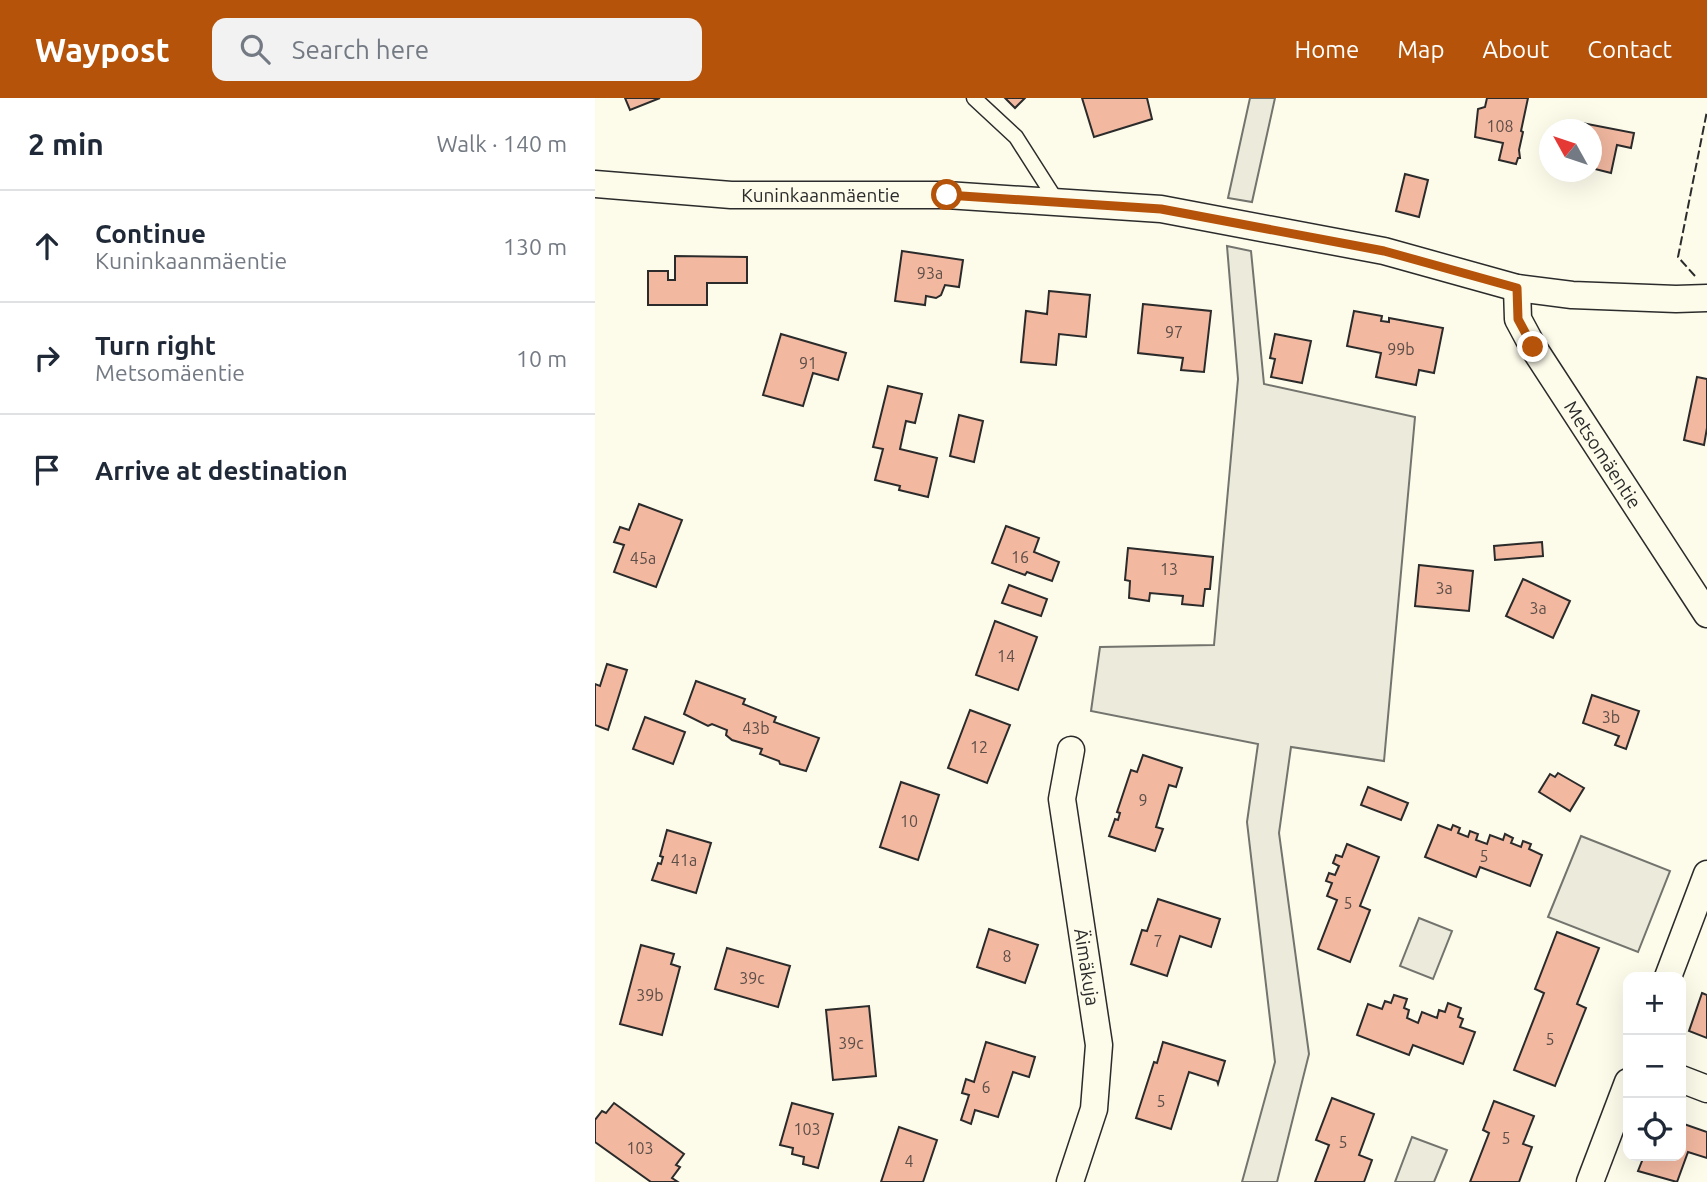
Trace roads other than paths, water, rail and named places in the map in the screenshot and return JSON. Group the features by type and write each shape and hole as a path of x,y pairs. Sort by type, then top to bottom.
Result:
{"street":[{"name":"Kuninkaanmäentie","path":"595,184 731,195 947,195 1161,209 1384,251 1517,288 1572,295 1707,298"},
{"name":"Metsomäentie","path":"1517,288 1518,319 1533,347 1707,614"},
{"name":"Äimäkuja","path":"1070,1182 1094,1109 1099,1045 1062,799 1071,750"},
{"path":"1670,972 1707,874"},
{"path":"1686,1081 1707,1089"},
{"path":"1590,1182 1623,1095"}],"lane":[{"path":"974,98 1016,137 1059,204"}]}
